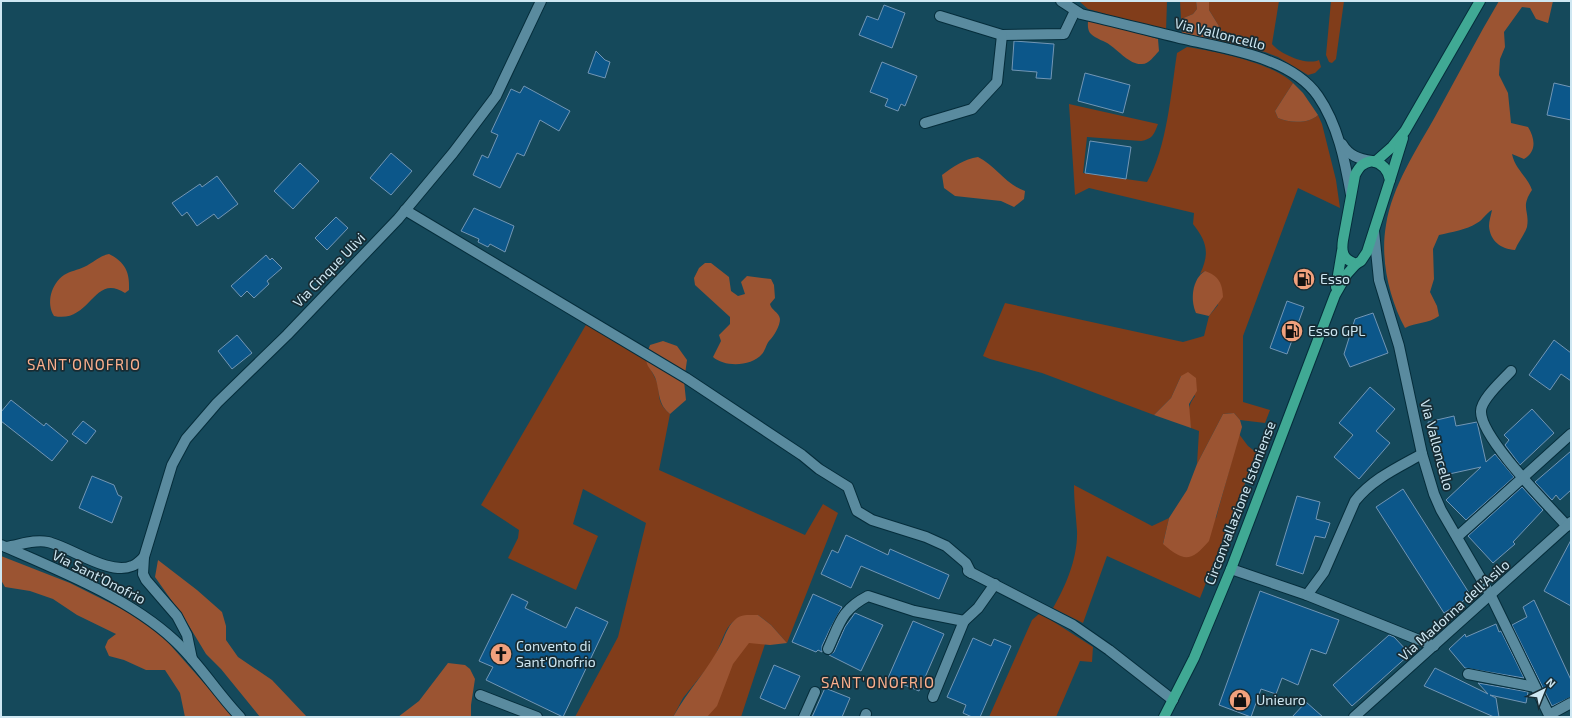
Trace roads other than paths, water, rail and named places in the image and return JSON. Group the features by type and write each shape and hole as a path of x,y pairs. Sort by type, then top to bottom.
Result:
{"main road":[{"name":"Circonvallazione Istoniense","path":"1335,295 1355,175 1365,162 1373,162 1392,147 1405,131 1480,1"},
{"name":"Circonvallazione Istoniense","path":"1164,717 1194,658 1231,569 1335,295 1347,274 1356,264 1361,261 1367,252 1405,131"},
{"path":"1373,162 1384,167 1390,180"},
{"path":"1342,251 1343,257 1356,264"}],"street":[{"name":"Via Cinque Ulivi","path":"192,661 187,634 177,616 146,580 143,574 144,557 172,465 186,438 217,403 287,335 405,210 453,153 496,96 541,1"},
{"name":"Via Valloncello","path":"1061,1 1074,11 1174,37 1250,54 1270,62 1306,83 1318,95 1328,114 1338,139 1351,196"},
{"path":"940,16 1002,35 1064,34 1074,11"},
{"path":"925,123 972,109 997,82 1002,35"},
{"name":"Via Valloncello","path":"1338,139 1346,151 1353,156 1373,162"},
{"path":"405,210 686,378 802,455 819,469 848,487 857,511 872,520 926,537 946,546 966,563 970,572 1073,625 1109,650 1173,700"},
{"name":"Via Valloncello","path":"1374,229 1379,280 1399,346 1422,454 1434,494 1441,510 1491,596 1550,716"},
{"path":"1511,371 1483,403 1480,412 1483,424 1490,436 1524,477 1569,524"},
{"path":"1458,537 1571,434"},
{"path":"1307,595 1324,572 1355,501 1361,494 1385,475 1422,454"},
{"name":"Via Madonna dell'Asilo","path":"1354,717 1491,596 1569,524"},
{"path":"4,546 35,540 49,542 101,565 122,568 132,566 144,557"},
{"name":"Via Sant'Onofrio","path":"4,546 77,580 140,612 176,642 240,717"},
{"path":"1231,569 1307,595 1434,646"},
{"path":"933,697 964,621 978,608 995,584"},
{"path":"828,649 844,614 854,604 868,596 914,611 964,621"},
{"path":"1468,674 1536,687"},
{"path":"804,717 815,692"},
{"path":"480,695 537,717"},
{"path":"1550,716 1571,703"}],"place":[{"name":"Esso","path":"1304,279"},
{"name":"Esso GPL","path":"1292,331"},
{"name":"Convento di Sant'Onofrio","path":"501,654"},
{"name":"Unieuro","path":"1240,700"}],"district":[{"name":"SANT'ONOFRIO","path":"84,365"},
{"name":"SANT'ONOFRIO","path":"878,683"}]}
